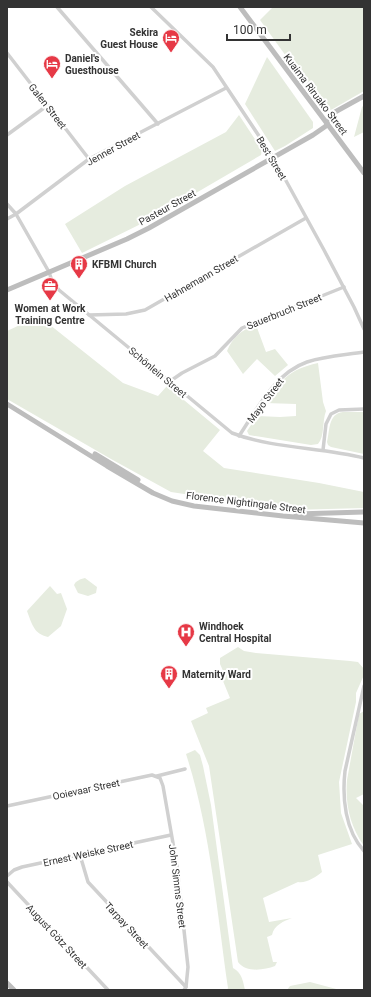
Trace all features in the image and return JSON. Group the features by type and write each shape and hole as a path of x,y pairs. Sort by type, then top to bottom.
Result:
{"main road":[{"name":"Kuaima Riruako Street","path":"240,7 364,173"},
{"name":"Pasteur Street","path":"7,290 143,231 313,135 326,126 330,117 335,112 364,96"},
{"name":"Florence Nightingale Street","path":"7,404 142,487 172,501 194,506 364,523"},
{"name":"Florence Nightingale Street","path":"50,430 155,490 182,501 291,514 364,512"},
{"path":"7,983 14,990"}],"street":[{"path":"57,7 158,124"},
{"name":"Best Street","path":"151,7 213,67 273,157 344,287 364,329"},
{"name":"Galen Street","path":"7,53 89,159"},
{"name":"Jenner Street","path":"7,219 16,214 89,159 226,88"},
{"path":"7,135 48,105"},
{"name":"Schönlein Street","path":"7,204 16,214 59,290 232,433 266,442 364,458"},
{"name":"Hahnemann Street","path":"89,314 126,314 145,310 306,218"},
{"name":"Sauerbruch Street","path":"169,382 221,351 242,328 344,287"},
{"name":"Mayo Street","path":"239,436 277,382 291,370 316,359 364,352"},
{"path":"322,450 326,424 331,414 339,410 364,409"},
{"path":"364,686 343,784 347,815 352,831 364,851"},
{"name":"Ooievaar Street","path":"7,806 185,769"},
{"name":"John Simms Street","path":"157,776 162,782 177,866 188,967 185,989"},
{"name":"Ernest Weiske Street","path":"7,876 14,870 22,867 171,835"},
{"name":"Tarpay Street","path":"80,855 88,882 185,989"},
{"name":"August Götz Street","path":"7,882 108,990"}],"shaded area":[{"path":"273,7 364,7 364,91 331,110 322,106 260,20"},
{"path":"267,57 313,122 313,128 275,151 245,104"},
{"path":"364,105 364,132 354,137 362,107"},
{"path":"239,115 262,150 261,155 153,218 82,253 65,224 125,186 226,132"},
{"path":"37,317 45,321 123,383 158,396 167,386 220,430 203,451 224,468 319,483 364,492 364,508 291,510 171,492 7,399 7,331"},
{"path":"256,325 266,352 275,349 288,365 275,376 257,359 243,374 227,351 238,335 246,329"},
{"path":"318,363 323,402 326,411 323,433 318,444 311,445 249,435 247,431 257,416 296,416 296,404 265,403 281,382 293,372"},
{"path":"364,412 364,454 331,447 328,445 327,442 330,423 338,413"},
{"path":"85,578 97,587 96,593 88,596 78,593 74,585 78,580"},
{"path":"50,586 57,594 61,593 67,609 61,626 48,637 43,636 34,628 27,611"},
{"path":"238,647 244,651 256,653 358,662 364,669 364,675 356,693 356,702 339,782 341,813 352,844 318,855 322,872 314,878 304,882 298,882 263,898 269,922 292,918 280,924 272,935 267,937 273,962 277,962 275,966 255,970 246,968 238,962 209,766 191,721 208,713 206,708 230,698 223,681 221,682 219,676 224,673 220,664 220,658"},
{"path":"364,711 364,794 356,798 364,806 364,846 352,823 347,798 347,780 359,714"},
{"path":"195,750 200,755 211,805 233,968 243,980 245,990 227,990 228,988 207,840 186,754"},
{"path":"310,982 340,990 287,990 290,986"}],"place":[{"name":"Sekira Guest House","path":"171,53"},
{"name":"Daniel's Guesthouse","path":"52,79"},
{"name":"KFBMI Church","path":"79,279"},
{"name":"Women at Work Training Centre","path":"50,301"},
{"name":"Windhoek Central Hospital","path":"186,647"},
{"name":"Maternity Ward","path":"169,689"}]}
